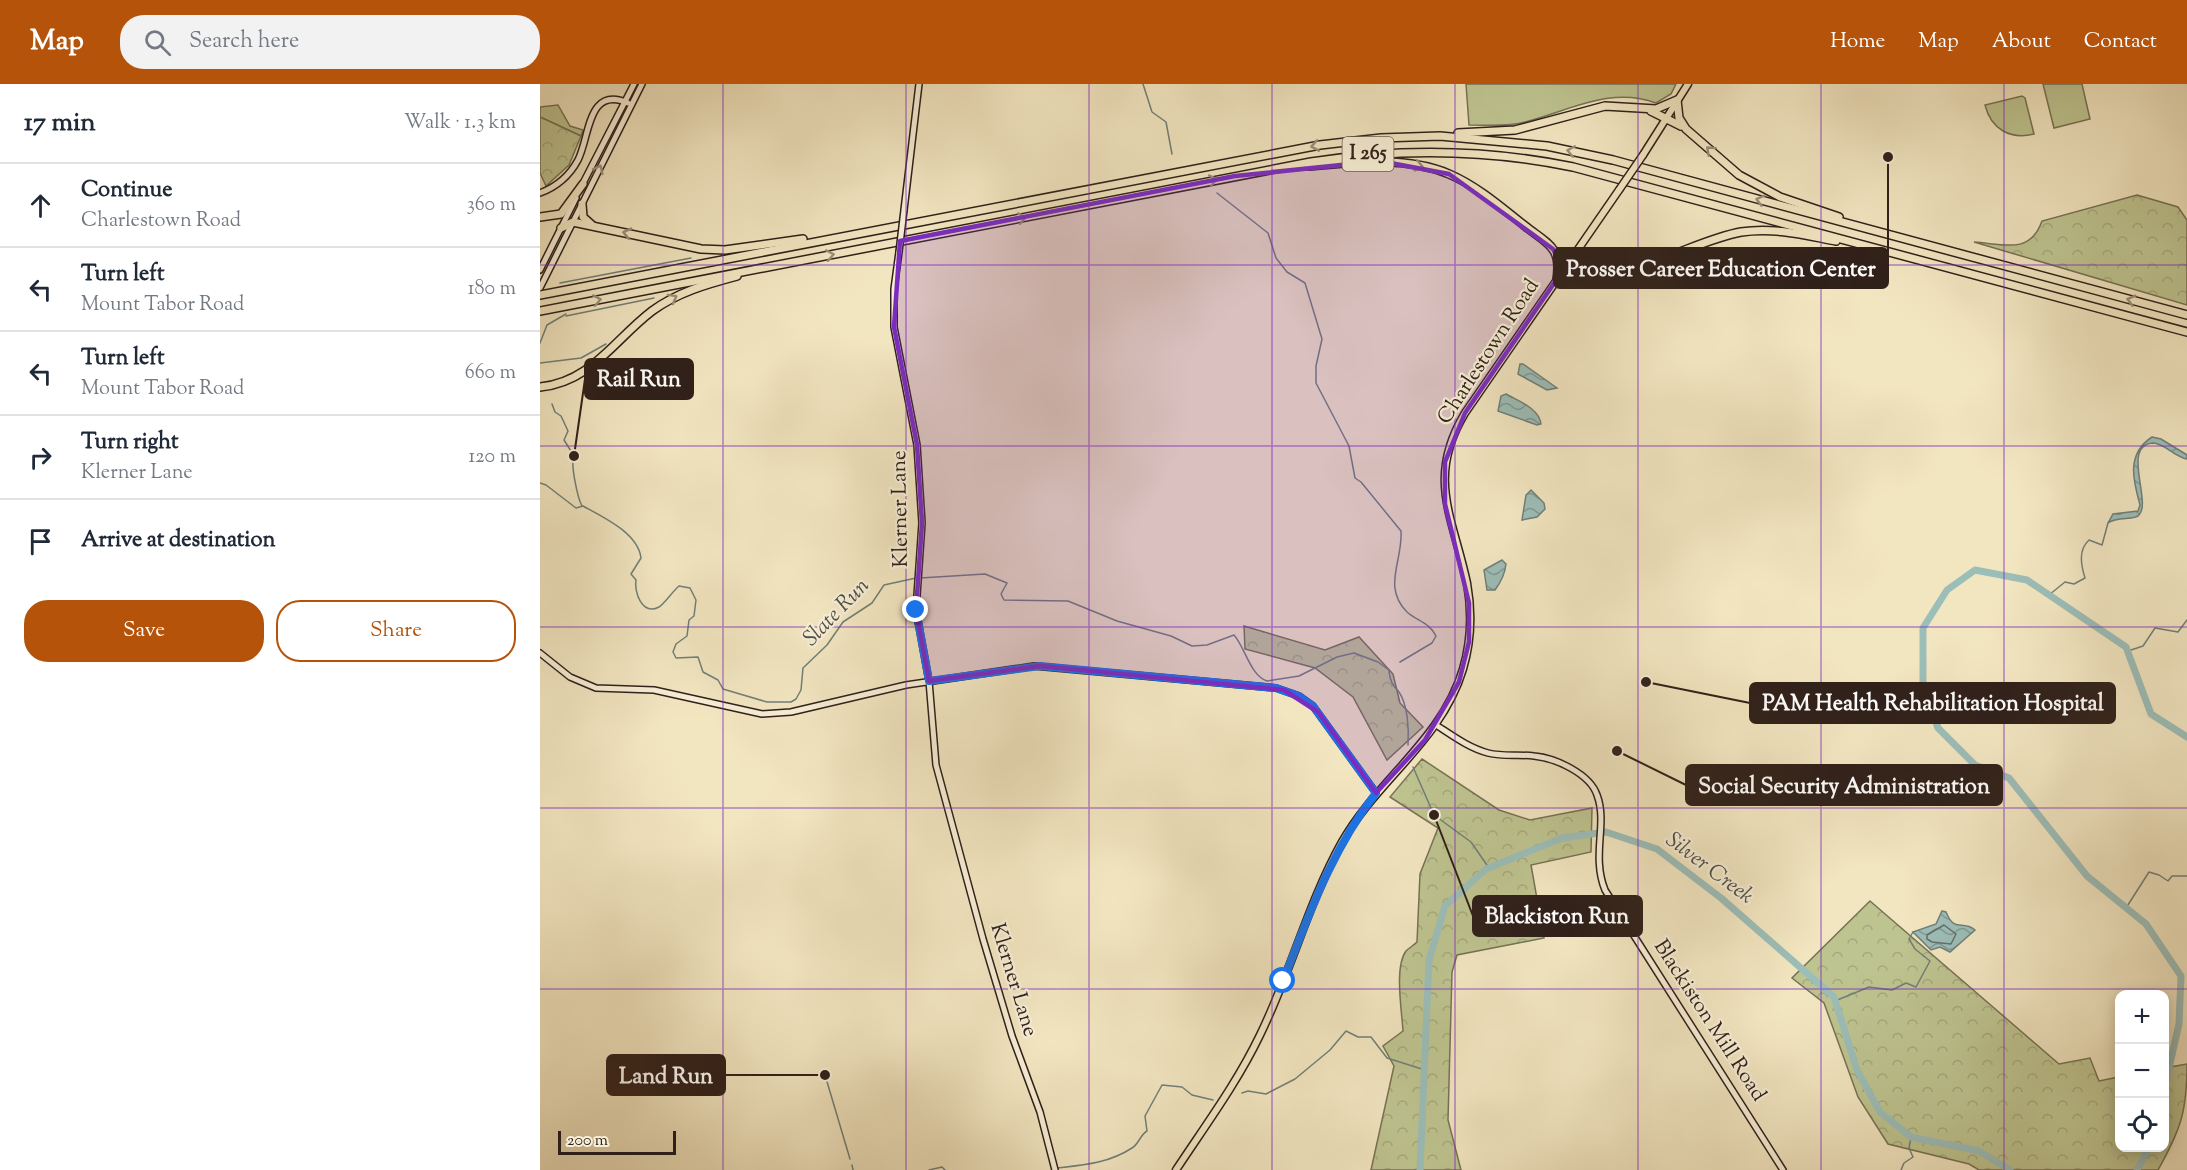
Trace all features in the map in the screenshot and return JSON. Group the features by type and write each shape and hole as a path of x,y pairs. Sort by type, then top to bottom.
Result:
{"highway":[{"path":"1411,136 1503,132 1605,106 1656,109 1677,100 1678,117 1686,129"},
{"path":"1646,109 1686,129 1739,175 1769,192 1935,248"},
{"name":"I 265","path":"540,295 1320,145 1411,136 1499,140 1580,153 2187,315"},
{"name":"I 265","path":"540,311 1235,176 1374,154 1436,152 1497,155 1566,166 1648,185 2187,332"},
{"path":"1235,176 1380,161 1416,165 1449,174 1471,186 1553,249 1588,266 1632,268 1730,235 1765,230 1801,233 1893,252"},
{"path":"553,217 565,210 583,184"},
{"path":"582,204 583,217 592,225"},
{"path":"540,217 553,217 567,224 592,225 678,246 713,250 830,235 838,237"},
{"path":"1553,249 1560,262 1558,277 1588,266"},
{"path":"540,387 561,383 586,372 645,317 680,295 700,286 798,261"}],"main road":[{"name":"Charlestown Road","path":"1176,1170 1246,1063 1273,1006 1330,865 1351,827 1376,793 1436,725 1459,682 1470,629 1466,581 1443,494 1447,452 1465,413 1619,190 1688,84"}],"street":[{"path":"540,288 583,184 634,84"},
{"path":"540,270 567,224 582,204 642,84"},
{"name":"Klerner Lane","path":"920,84 894,296 894,327 917,445 922,523 917,619 929,681 936,765 946,806 1006,1018 1040,1112 1054,1170"},
{"path":"540,193 555,185 574,167 583,149 592,113 598,106 610,100 625,101 631,105"},
{"path":"540,653 565,674 588,686 612,690 654,690 762,714 791,712 929,681 1040,666 1284,690 1299,696 1318,712 1376,793"},
{"name":"Blackiston Mill Road","path":"1436,725 1469,746 1486,753 1534,756 1560,763 1592,786 1599,800 1598,874 1611,901 1783,1170"}],"highlighted area":[{"path":"1380,161 1449,174 1553,249 1560,262 1557,279 1465,413 1445,462 1445,504 1469,603 1469,642 1459,682 1425,740 1376,793 1318,712 1284,690 1040,666 929,681 916,610 922,523 917,445 894,327 900,241 1235,176"}],"green space":[{"path":"1466,84 1676,84 1671,94 1656,103 1639,98 1622,97 1590,102 1512,125 1469,125"},
{"path":"2043,84 2082,84 2090,119 2054,128"},
{"path":"2022,96 2025,98 2034,134 2010,134 1997,126 1985,105"},
{"path":"558,105 570,126 583,130 581,136 540,117 540,107"},
{"path":"540,117 581,136 569,165 546,186 540,173"},
{"path":"2137,195 2178,207 2187,220 2187,305 1974,242 2006,245 2023,243 2031,239 2042,221"},
{"path":"1244,626 1325,650 1359,637 1393,674 1400,703 1423,727 1387,760 1353,697 1315,668 1245,649"},
{"path":"1422,759 1499,810 1530,820 1592,808 1591,852 1531,865 1544,938 1457,955 1452,972 1448,1120 1461,1170 1371,1170 1394,1066 1383,1046 1403,1031 1400,968 1406,951 1417,942 1420,874 1438,828 1390,797"},
{"path":"1870,901 2059,1064 2090,1058 2099,1081 2115,1078 2115,1152 2167,1152 2158,1170 1979,1170 1969,1164 1888,1144 1858,1097 1824,1003 1792,978"},
{"path":"2187,1064 2184,1107 2169,1149 2169,1067"}],"water":[{"path":"1520,364 1557,388 1547,390 1518,374"},
{"path":"1506,394 1532,409 1541,424 1537,425 1498,411 1501,396"},
{"path":"2152,437 2161,439 2187,455 2187,459 2157,444 2144,446 2139,453 2138,463 2142,499 2139,515 2108,523 2113,514 2138,511 2140,505 2134,477 2135,459 2138,451"},
{"path":"1531,490 1544,503 1545,509 1537,517 1522,520 1526,495"},
{"path":"1502,560 1506,564 1501,581 1495,590 1487,590 1484,570"},
{"path":"1942,911 1946,912 1952,923 1975,930 1950,952 1940,947 1931,950 1913,932 1936,924"}],"waterway":[{"path":"1143,84 1152,112 1166,122 1172,154"},
{"path":"1217,193 1268,233 1276,258 1287,272 1305,283 1322,339 1316,366 1316,383 1349,446 1355,478 1361,482 1401,531 1395,573 1396,593 1400,603 1407,612 1427,625 1436,636 1432,643 1400,662"},
{"path":"560,283 691,258"},
{"path":"566,316 654,298"},
{"path":"540,343 547,325 566,314"},
{"path":"540,363 581,358 606,344"},
{"path":"552,404 568,431 564,440 574,456 574,473 582,506"},
{"name":"Slate Run","path":"540,483 576,508 583,506 627,533 641,558 631,574 636,580 636,591 644,606 653,609 659,607 679,586 690,588 696,600 694,616 689,620 687,636 676,644 673,652 676,658 698,657 703,672 718,680 723,689 767,702 791,702 796,699 801,690 803,668 827,645 843,622 872,603 884,585 916,578"},
{"path":"2049,595 2065,582 2074,584 2085,578 2082,563 2083,548 2089,540 2102,545 2108,523"},
{"name":"Silver Creek","path":"2169,1068 2179,1024 2181,976 2146,924 2087,876 2009,778 1975,765 1938,728 1923,684 1923,628 1947,590 1975,570 2027,580 2126,647 2151,714 2187,737"},
{"name":"Slate Run","path":"920,578 985,574 1007,583 1001,594 1004,600 1068,601 1117,621 1171,636 1192,646 1207,645 1234,635 1252,668 1267,681 1299,676 1337,657 1354,653 1378,662 1389,670"},
{"path":"2128,651 2143,646 2155,628 2178,632 2187,620"},
{"path":"1389,671 1392,683 1402,697 1406,711 1408,745"},
{"path":"1413,767 1434,815 1471,842 1489,868"},
{"name":"Silver Creek","path":"1420,1170 1429,960 1445,906 1486,869 1562,838 1606,832 1657,849 1721,898 1834,997 1857,1070 1880,1112 1911,1137 1979,1151 2010,1170"},
{"path":"2126,908 2149,872 2168,881 2172,876 2187,876"},
{"path":"1835,1001 1869,987 1892,990 1906,983 1916,987 1930,961 1915,949 1909,939 1913,932"},
{"path":"1242,1093 1248,1091 1266,1094 1295,1079 1330,1050 1346,1031 1358,1037 1371,1037 1387,1058 1425,1070"},
{"path":"825,1075 850,1159"},
{"path":"1058,1168 1106,1160 1134,1146 1147,1131 1145,1116 1162,1085 1182,1087 1192,1095 1213,1100"},
{"path":"1901,1170 1904,1163 1913,1157 1909,1148 1911,1137"},
{"name":"Silver Creek","path":"2137,1170 2147,1152"},
{"path":"852,1165 853,1170"},
{"path":"929,1170 942,1167 945,1170"}],"place":[{"name":"Prosser Career Education Center","path":"1888,157"},
{"name":"Rail Run","path":"574,456"},
{"name":"PAM Health Rehabilitation Hospital","path":"1646,682"},
{"name":"Social Security Administration","path":"1617,751"},
{"name":"Blackiston Run","path":"1434,815"},
{"name":"Land Run","path":"825,1075"}],"route":[{"path":"916,610 929,681 1040,666 1276,688 1299,696 1313,706 1376,793 1351,827 1334,859 1283,981"}]}
